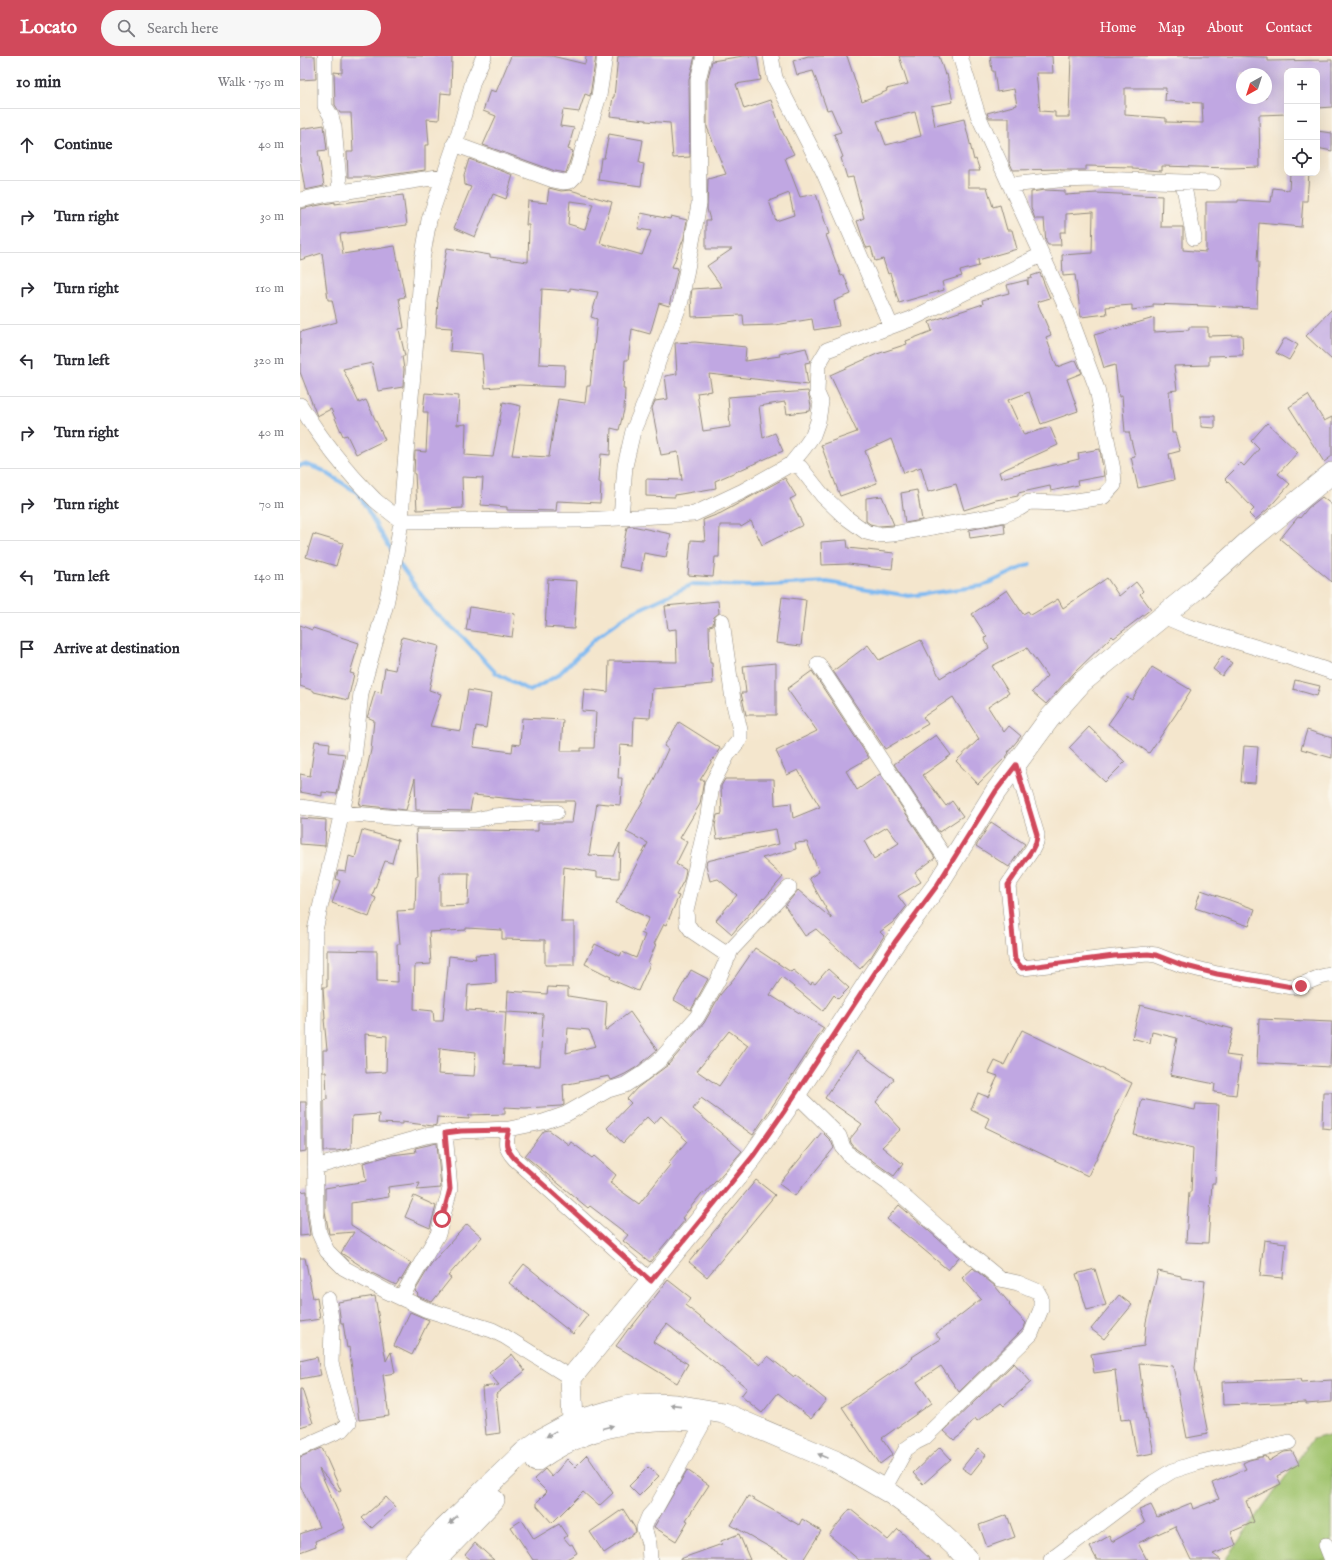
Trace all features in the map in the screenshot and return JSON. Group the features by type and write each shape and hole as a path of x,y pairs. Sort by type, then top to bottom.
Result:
{"main road":[{"path":"573,1422 572,1378 753,1156 796,1094 895,942 936,887 996,791 1049,719 1082,682 1195,590 1249,541 1330,477"},
{"path":"415,1560 444,1529 524,1452 540,1440 573,1422 637,1404 676,1405 723,1413 835,1461 884,1489 921,1515 968,1560"},
{"path":"436,1560 510,1484 530,1466 552,1450 607,1427 638,1421 667,1419 690,1420 726,1428 838,1478 869,1494 892,1509 921,1532 952,1560"}],"street":[{"path":"325,56 324,106 331,116 334,126 340,192"},
{"path":"484,56 473,81 429,220 422,260 402,488 401,521 396,554 386,604 361,693 354,759 316,930 314,1036 316,1212 319,1233 327,1251 344,1268 425,1309 492,1330 572,1378"},
{"path":"454,144 553,180 563,182 570,181 575,176 600,96 605,56"},
{"path":"621,518 625,466 633,431 648,395 658,362 681,301 699,204 698,80 704,56"},
{"path":"771,56 770,60 775,78 823,171 891,326"},
{"path":"791,464 800,467 823,496 844,516 866,532 878,535 893,534 1006,514 1029,502 1062,503 1103,497 1114,485 1114,470 1097,389 1069,314 978,115 960,56"},
{"path":"300,200 340,192 444,176"},
{"path":"1010,185 1066,180 1213,182"},
{"path":"1183,182 1194,238"},
{"path":"300,404 328,446 343,464 375,500 401,521 581,520 694,514 743,491 791,464 813,435 818,421 821,402 817,393 818,365 827,350 911,319 1041,255"},
{"path":"1163,616 1189,627 1332,672"},
{"path":"722,621 732,700 740,730 740,739 728,754 712,784 708,816 686,910 687,924 692,931 729,956"},
{"path":"818,664 950,865"},
{"path":"1016,765 1037,835 1036,842 1032,850 1008,885 1015,960 1022,968 1114,956 1148,954 1156,955 1182,965 1217,974 1292,987 1301,986 1319,976 1332,975"},
{"path":"300,807 342,813 414,819 475,820 493,816 556,812"},
{"path":"316,1167 402,1141 425,1136 461,1131 509,1130 543,1122 566,1114 608,1090 625,1085 661,1059 697,1017 718,980 731,950 789,888"},
{"path":"796,1094 839,1136 843,1147 850,1156 888,1183 1000,1279 1018,1283 1037,1291 1041,1298 1041,1309 1031,1334 924,1438 906,1449 884,1489"},
{"path":"509,1130 506,1141 508,1151 515,1159 651,1281"},
{"path":"401,1298 438,1234 450,1189 445,1133"},
{"path":"300,1448 343,1429 349,1422 345,1416 331,1363 332,1325 328,1299"},
{"path":"650,1560 649,1544 644,1528 649,1516 656,1508 703,1423"},
{"path":"1051,1560 1154,1482 1172,1471 1197,1463 1288,1442"},
{"path":"1326,1545 1332,1560"}],"green space":[{"path":"1332,1434 1332,1560 1225,1560 1313,1439"}],"building":[{"path":"300,56 315,56 316,79 300,80"},
{"path":"342,56 452,56 451,94 441,93 439,120 427,119 429,145 425,145 425,170 375,177 348,177 347,152 353,152 351,113 340,113 335,105 334,72 342,73"},
{"path":"511,56 552,56 585,64 586,56 596,56 590,96 585,94 579,112 563,110 560,126 574,128 568,149 573,151 566,173 555,171 483,145 496,116 483,111 490,90 496,92"},
{"path":"618,56 695,56 689,80 690,157 673,158 670,123 610,116 614,97"},
{"path":"743,56 757,56 761,80 736,84 744,109 771,100 782,131 794,154 785,158 800,197 816,194 829,234 826,235 841,276 844,275 851,294 834,301 839,326 814,330 812,319 775,325 744,326 743,315 692,317 692,289 722,287 707,266 732,249 706,249 706,220 710,220 707,209 708,179 726,174 707,127 707,81 712,61","holes":["789,193 794,215 776,221 769,201"]},
{"path":"808,56 847,56 862,101 887,91 886,89 908,84 899,56 939,56 945,75 947,74 953,102 931,106 935,126 964,119 974,160 976,159 980,171 968,171 968,187 987,187 993,207 1000,205 1007,230 1012,230 1017,249 978,260 979,266 960,271 962,276 942,282 944,290 899,303 890,273 888,274 883,259 875,261 871,247 867,248 865,245 857,221 864,218 853,177 847,178 841,158 843,157 834,134 841,132 831,109 827,110 813,71 797,75 793,61","holes":["915,112 921,136 886,145 877,121"]},
{"path":"990,56 1052,56 1053,73 1036,73 1040,111 1055,112 1055,117 1069,117 1071,56 1229,56 1268,57 1268,61 1332,60 1332,107 1320,108 1320,68 1284,68 1284,114 1259,115 1260,167 1231,168 1162,166 1162,171 1133,169 1133,167 1086,166 1086,170 1013,170 1009,161 1009,118 989,118 987,113 1017,105 1014,89 997,92 994,71 992,71","holes":["1125,88 1166,88 1165,101 1202,103 1203,123 1166,122 1166,118 1125,115"]},
{"path":"324,125 327,150 318,151 324,186 305,190 300,160 300,129"},
{"path":"1320,131 1332,133 1332,151 1320,149"},
{"path":"609,134 643,140 639,163 644,164 641,186 598,180 601,158 604,158"},
{"path":"469,159 513,175 506,199 493,194 475,237 454,228 471,187 465,185 464,175"},
{"path":"1290,176 1309,176 1307,201 1303,201 1301,227 1259,223 1257,308 1153,304 1153,307 1132,310 1132,305 1106,307 1107,314 1081,317 1075,275 1063,276 1062,255 1092,253 1093,212 1066,214 1066,232 1060,232 1061,245 1048,245 1046,242 1044,219 1035,219 1031,208 1031,192 1045,190 1065,191 1065,195 1097,193 1162,196 1161,227 1183,227 1183,250 1206,252 1206,202 1238,202 1238,200 1271,202 1273,188 1289,190"},
{"path":"549,188 561,191 570,190 612,202 600,243 642,255 651,231 638,229 641,213 670,219 671,216 687,220 684,238 672,267 678,268 669,306 659,303 650,334 632,329 628,360 625,360 623,389 625,389 624,410 619,430 611,428 610,455 601,454 599,482 601,483 600,503 557,501 556,511 507,510 507,507 481,505 483,478 462,477 463,508 417,510 414,474 415,451 426,452 428,412 423,412 425,393 459,396 457,425 466,424 465,455 493,457 503,402 521,406 512,455 549,457 558,399 585,403 587,386 590,386 597,319 591,317 598,292 570,288 570,291 542,289 539,364 565,365 564,387 519,385 485,388 482,354 450,351 452,328 436,327 437,302 447,248 490,255 490,257 528,262 529,225 526,225 528,201 547,203","holes":["570,201 593,204 585,229 568,224"]},
{"path":"403,195 407,225 340,234 343,254 395,246 405,297 399,298 404,328 399,329 405,356 402,356 404,369 403,387 378,391 372,363 343,369 359,403 366,400 385,440 356,454 347,435 343,436 331,409 317,416 300,372 300,332 337,322 332,300 328,300 322,253 300,260 300,209 335,202 335,204"},
{"path":"1040,273 1050,298 1037,302 1051,335 1046,337 1057,367 1076,360 1082,373 1067,379 1078,411 1041,424 1029,392 1008,400 1024,435 1050,427 1058,445 999,472 1001,478 1079,459 1078,453 1100,449 1104,476 1077,481 1078,485 1051,491 1050,486 1018,493 1018,496 996,500 964,510 956,484 928,492 921,467 904,473 891,439 865,451 877,483 840,496 821,445 857,432 830,375 877,354 907,344 906,341 932,331 929,322 983,304 982,300 1009,293 1007,285 1027,280 1028,285 1028,279 1032,278 1031,276"},
{"path":"1332,309 1332,360 1306,336"},
{"path":"1154,318 1154,332 1189,330 1189,327 1208,327 1208,336 1242,335 1243,355 1209,356 1209,365 1174,366 1177,390 1169,391 1172,433 1175,433 1180,451 1169,454 1174,480 1138,488 1131,457 1135,456 1129,432 1125,432 1122,396 1119,397 1115,365 1104,368 1094,335"},
{"path":"1284,339 1288,339 1298,345 1289,360 1276,353"},
{"path":"695,342 746,347 745,361 780,356 779,354 806,348 810,362 805,363 808,385 709,374 712,391 697,393 703,431 730,427 728,397 808,391 811,406 810,411 787,414 785,402 759,406 763,438 775,433 783,451 715,481 716,488 675,495 675,497 646,496 646,479 682,480 678,452 661,455 652,408 655,401 668,399 665,376 677,374 675,343"},
{"path":"1308,395 1324,421 1332,417 1332,456 1324,462 1289,407"},
{"path":"1201,416 1215,416 1215,428 1201,427"},
{"path":"1267,423 1298,452 1278,474 1290,484 1268,509 1255,520 1249,514 1254,509 1225,479 1241,463 1244,466 1259,449 1251,441"},
{"path":"785,478 796,496 790,499 803,525 762,545 751,521 741,527 740,525 720,525 719,557 715,557 713,577 688,575 691,540 705,541 703,520 721,513"},
{"path":"917,490 922,520 905,523 901,493"},
{"path":"882,496 894,525 879,526 870,524 866,521 866,498"},
{"path":"1322,497 1332,505 1332,582 1280,539 1298,517 1300,518 1308,508"},
{"path":"1004,523 1005,533 970,538 969,530"},
{"path":"632,526 671,534 666,557 644,553 641,571 619,567 627,527"},
{"path":"313,534 343,543 336,566 306,557"},
{"path":"847,540 848,548 894,553 892,569 848,564 822,565 821,542"},
{"path":"1107,578 1119,596 1136,582 1143,591 1140,594 1151,609 1114,638 1112,636 1073,674 1046,704 1032,692 1047,676 1027,648 992,666 1009,693 988,707 1004,732 1009,726 1021,736 1008,752 1009,753 1006,757 978,784 956,761 979,739 953,697 923,717 928,724 885,749 833,671 868,645 879,660 921,640 940,678 989,648 984,638 987,637 972,614 1007,590 1023,614 1028,611 1031,615 1058,599 1063,608"},
{"path":"548,579 577,581 574,629 545,627"},
{"path":"782,597 806,600 801,646 776,643"},
{"path":"718,601 719,613 714,617 713,625 709,626 710,663 712,663 713,684 652,689 650,718 634,717 633,746 620,745 618,778 622,778 620,805 597,803 589,855 614,856 620,843 619,878 597,877 597,872 564,867 561,922 574,922 574,965 545,965 545,940 502,939 502,930 466,928 466,930 429,932 431,964 415,965 414,1009 433,1011 434,1021 443,1021 449,956 476,959 475,955 495,954 496,983 468,985 466,1010 506,1012 503,1065 540,1066 543,1014 507,1012 508,991 547,994 548,987 568,988 568,996 607,1002 605,1031 630,1012 657,1050 637,1067 614,1079 611,1080 609,1076 563,1085 564,1105 561,1106 525,1108 505,1107 505,1114 469,1115 469,1119 437,1117 436,1125 433,1126 402,1122 402,1124 378,1123 379,1114 352,1116 351,1148 337,1151 324,1151 324,1100 327,1099 326,1072 323,1072 323,1050 327,1050 323,987 327,987 327,950 377,951 377,981 398,982 397,944 400,944 397,911 415,910 416,876 418,876 416,829 538,831 538,823 572,823 575,801 533,801 473,795 470,811 416,810 415,778 406,810 359,805 371,750 374,720 367,717 375,691 381,693 385,668 395,670 402,637 439,646 429,690 441,694 430,726 461,731 468,690 491,694 486,728 476,726 473,747 512,752 513,744 520,745 522,718 563,720 561,751 581,751 581,748 594,748 596,712 582,711 584,689 608,692 609,661 677,662 676,629 668,630 665,606","holes":["440,873 469,873 468,905 440,906","568,1028 589,1030 596,1046 566,1053","365,1034 387,1036 386,1072 366,1073","440,1048 476,1052 474,1076 438,1074"]},
{"path":"470,607 515,614 512,637 466,630"},
{"path":"300,625 312,630 313,628 359,643 350,673 354,674 348,700 314,692 300,686"},
{"path":"1222,656 1232,663 1222,676 1213,669"},
{"path":"776,663 776,715 746,715 741,693 746,693 743,666"},
{"path":"1152,667 1191,690 1149,753 1108,724 1127,697 1132,700"},
{"path":"812,671 869,758 846,771 857,790 880,774 935,858 915,873 921,882 898,896 906,907 896,920 880,932 884,936 871,957 860,969 816,929 805,936 785,906 798,890 832,919 809,878 819,872 807,842 795,843 796,849 762,858 783,877 732,934 716,920 737,895 718,879 710,881 706,865 707,861 779,844 776,829 717,839 715,826 717,815 722,814 721,786 725,779 774,779 775,805 791,803 793,818 820,807 798,770 787,775 776,751 817,731 787,689","holes":["887,827 899,843 874,859 864,841"]},
{"path":"1295,680 1320,686 1317,696 1293,689"},
{"path":"679,722 720,748 700,780 704,780 700,804 680,838 687,842 676,864 686,870 684,880 676,895 679,896 666,925 664,924 654,944 656,944 648,963 650,964 638,991 610,979 611,977 585,964 595,944 620,956 622,952 636,958 645,935 641,933 649,918 616,903 648,843 626,832 652,784 668,749 664,746"},
{"path":"1089,727 1125,762 1105,782 1069,748"},
{"path":"1307,730 1332,738 1332,758 1301,749"},
{"path":"936,735 951,755 923,775 946,806 952,801 963,816 939,832 894,764"},
{"path":"315,741 330,743 329,752 345,754 337,794 322,792 322,796 300,792 300,774 310,776"},
{"path":"1244,746 1258,747 1255,783 1241,782"},
{"path":"300,818 326,820 325,846 300,844"},
{"path":"991,822 1025,844 1009,867 976,846"},
{"path":"362,830 398,840 392,863 385,861 372,896 376,898 369,917 332,903 340,881 336,879 338,871 346,872 349,856 355,858"},
{"path":"1201,890 1255,909 1249,926 1195,908"},
{"path":"755,948 791,972 793,970 811,985 812,982 815,984 828,969 849,988 838,999 834,995 823,1011 782,977 770,995 824,1028 753,1135 701,1098 693,1109 742,1151 704,1194 702,1193 682,1218 685,1220 650,1262 623,1241 628,1235 590,1206 588,1208 525,1156 544,1131 549,1130 569,1145 571,1142 592,1158 594,1156 616,1175 610,1183 639,1204 670,1165 668,1163 687,1141 661,1116 654,1124 647,1117 623,1143 607,1128 631,1103 627,1099 637,1088 668,1065 704,1023 720,995 735,977","holes":["729,1031 748,1045 719,1086 697,1071"]},
{"path":"691,970 708,979 691,1010 674,1000"},
{"path":"1140,1005 1233,1029 1226,1055 1241,1057 1236,1095 1214,1092 1215,1084 1170,1075 1177,1038 1152,1032 1150,1043 1132,1038"},
{"path":"1259,1019 1332,1022 1330,1067 1257,1063"},
{"path":"1022,1030 1132,1083 1088,1176 985,1127 989,1118 971,1109 978,1093 988,1097 998,1076 989,1073 995,1061 1004,1065"},
{"path":"857,1051 894,1079 876,1102 901,1129 882,1147 903,1164 894,1176 856,1149 851,1143 850,1139 862,1124 825,1098 841,1072"},
{"path":"1323,1092 1332,1092 1332,1129 1322,1128"},
{"path":"1142,1099 1195,1110 1196,1104 1219,1105 1215,1183 1212,1183 1208,1243 1186,1242 1189,1192 1191,1192 1193,1148 1134,1135"},
{"path":"300,1102 306,1102 306,1151 300,1152"},
{"path":"822,1132 831,1141 834,1148 795,1196 779,1184"},
{"path":"437,1143 441,1188 417,1190 420,1183 388,1187 389,1197 351,1203 351,1225 411,1263 401,1280 400,1279 396,1285 372,1273 341,1253 354,1232 329,1234 325,1211 325,1188 366,1181 363,1163 392,1155 416,1152 415,1148"},
{"path":"756,1180 775,1195 707,1277 689,1262"},
{"path":"307,1191 307,1212 310,1235 300,1236 300,1192"},
{"path":"414,1196 436,1206 430,1228 405,1217"},
{"path":"899,1205 959,1257 948,1270 887,1219"},
{"path":"467,1224 482,1237 448,1276 451,1278 432,1302 417,1296 418,1294 415,1291 431,1264"},
{"path":"1264,1240 1286,1243 1283,1278 1260,1276"},
{"path":"300,1258 305,1258 313,1298 317,1297 320,1319 300,1322"},
{"path":"524,1264 588,1315 573,1334 509,1283"},
{"path":"973,1268 995,1286 1010,1304 1009,1305 1026,1323 1023,1329 959,1392 941,1366 917,1382 932,1403 882,1438 893,1454 880,1464 842,1407 940,1339 936,1334 981,1299 962,1278"},
{"path":"1095,1269 1106,1305 1087,1310 1076,1274"},
{"path":"1158,1271 1181,1276 1181,1278 1205,1281 1195,1368 1208,1434 1187,1438 1173,1366 1139,1363 1146,1419 1147,1418 1154,1453 1137,1456 1130,1419 1121,1420 1115,1370 1094,1373 1091,1354 1144,1346 1146,1322"},
{"path":"668,1280 691,1298 685,1305 760,1365 768,1356 826,1400 811,1419 778,1393 762,1413 741,1396 747,1388 667,1324 653,1342 688,1364 677,1383 616,1346"},
{"path":"1119,1295 1132,1305 1104,1339 1091,1329"},
{"path":"375,1296 386,1361 391,1352 395,1373 383,1375 389,1416 359,1420 349,1347 347,1348 338,1302"},
{"path":"410,1312 429,1320 412,1355 394,1346"},
{"path":"512,1354 525,1371 496,1394 500,1433 486,1435 482,1387 499,1385 489,1373"},
{"path":"317,1357 321,1375 300,1379 300,1361"},
{"path":"1014,1363 1031,1382 1004,1406 1001,1403 977,1421 975,1418 962,1434 954,1440 944,1431"},
{"path":"1300,1379 1301,1382 1332,1380 1332,1402 1306,1404 1306,1402 1223,1405 1222,1382"},
{"path":"300,1389 302,1389 313,1423 300,1427"},
{"path":"940,1447 951,1459 923,1484 913,1473"},
{"path":"322,1448 341,1491 339,1492 319,1469 345,1528 315,1541 316,1546 300,1552 300,1534 319,1527 300,1485 300,1457"},
{"path":"978,1448 986,1455 971,1474 962,1468"},
{"path":"1292,1451 1299,1464 1277,1476 1281,1484 1246,1501 1254,1522 1231,1532 1236,1545 1213,1554 1221,1560 1191,1560 1175,1526 1138,1543 1147,1560 1097,1560 1090,1547 1109,1536 1112,1542 1145,1523 1139,1510 1151,1505 1157,1517 1191,1503 1193,1509 1219,1499 1212,1483 1246,1469 1243,1463 1249,1460 1266,1456 1269,1461 1284,1452"},
{"path":"587,1455 613,1493 599,1506 583,1492 552,1523 537,1506 537,1502 547,1492 534,1479 545,1469 552,1477 567,1459 575,1467"},
{"path":"648,1467 659,1476 639,1496 629,1486"},
{"path":"687,1470 709,1485 686,1520 688,1521 676,1541 654,1527"},
{"path":"748,1496 799,1525 802,1519 821,1531 803,1560 792,1560 731,1525"},
{"path":"386,1497 395,1507 372,1528 362,1518"},
{"path":"623,1509 636,1532 604,1553 590,1532"},
{"path":"850,1509 888,1540 898,1529 931,1560 859,1560 829,1535"},
{"path":"1007,1515 1015,1537 987,1547 979,1525"},
{"path":"522,1520 534,1539 559,1524 567,1536 564,1538 570,1545 572,1544 577,1553 565,1560 533,1560 511,1527"},
{"path":"739,1534 750,1560 680,1560 722,1544 721,1541"},
{"path":"475,1543 494,1560 471,1560 465,1555"}],"waterway":[{"path":"300,466 304,464 322,470 358,493 392,553"},
{"path":"398,562 433,611 464,638 496,673 530,691 558,675 596,638 627,615 693,584 751,586 827,582 909,596 982,586 1030,564"}],"route":[{"path":"442,1219 450,1189 445,1133 461,1131 509,1130 506,1141 508,1151 515,1159 651,1281 753,1156 820,1058 895,942 936,887 956,857 972,828 996,791 1016,765 1037,835 1036,842 1032,850 1008,885 1015,960 1022,968 1114,956 1148,954 1156,955 1182,965 1217,974 1292,987 1301,986"}]}
